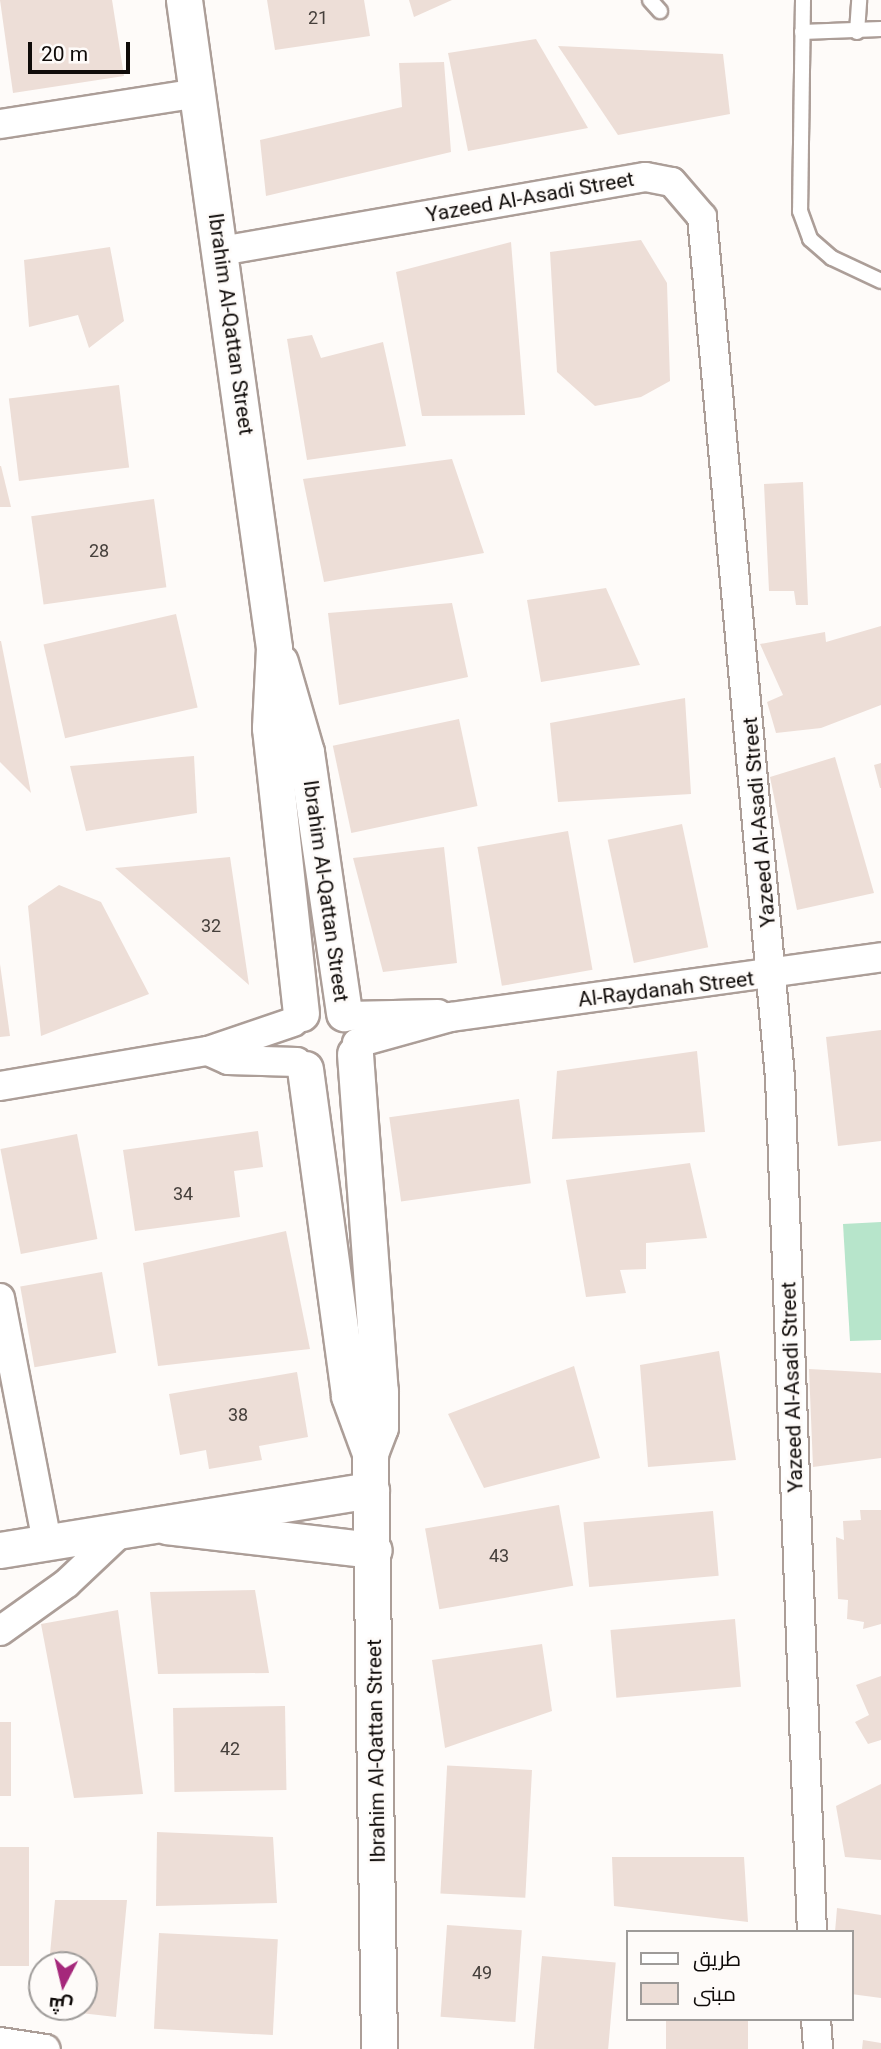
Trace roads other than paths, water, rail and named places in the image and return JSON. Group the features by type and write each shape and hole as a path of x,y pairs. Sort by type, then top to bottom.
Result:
{"street":[{"name":"Ibrahim Al-Qattan Street","path":"184,0 221,251 274,648 306,752 351,1031 380,1391 380,1427 370,1453"},
{"path":"0,124 197,93"},
{"name":"Yazeed Al-Asadi Street","path":"221,251 646,177 671,182 689,195 706,239 773,976 811,1930"},
{"name":"Ibrahim Al-Qattan Street","path":"274,648 270,728 297,1017"},
{"name":"Al-Raydanah Street","path":"351,1031 773,976 881,957"},
{"path":"0,1086 208,1051 323,1005 351,1031 338,1071 301,1065 228,1060 208,1051"},
{"path":"297,1017 289,1042 301,1065"},
{"name":"Ibrahim Al-Qattan Street","path":"301,1065 349,1396 370,1453 374,1550 379,2049"},
{"path":"0,1298 47,1543"},
{"path":"0,1550 163,1525 194,1514 370,1490"},
{"path":"163,1525 374,1550"},
{"path":"0,1631 67,1583 121,1532"},
{"path":"816,2021 818,2049"},
{"path":"0,2042 45,2049"}],"lane":[{"path":"803,0 800,211 810,239 832,258 881,281"},
{"path":"857,32 859,0"},
{"path":"802,32 881,29"}]}
